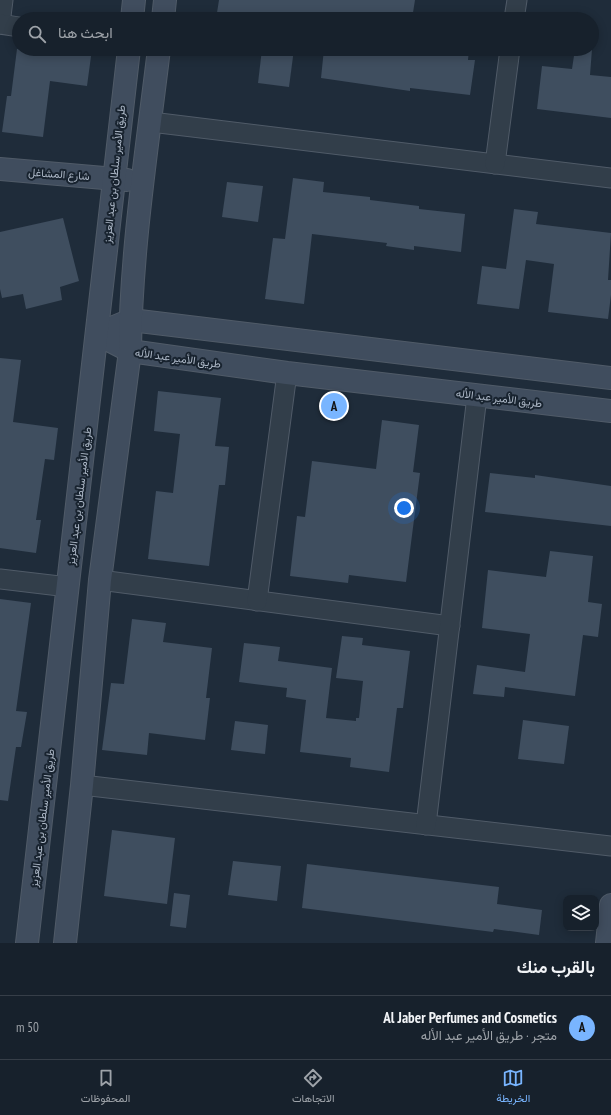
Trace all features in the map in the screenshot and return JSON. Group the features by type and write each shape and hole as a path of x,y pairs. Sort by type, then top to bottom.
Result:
{"main road":[{"path":"133,12 134,0"},
{"path":"164,12 165,0"},
{"name":"طريق الأمير سلطان بن عبد العزيز","path":"27,943 97,334 113,177 128,56"},
{"path":"65,943 82,785 100,580 130,351 142,182 151,122 158,56"},
{"name":"شارع المشاغل","path":"0,169 113,177 142,182"},
{"path":"97,334 131,320 611,378"},
{"name":"طريق الأمير عبد الأله","path":"97,334 130,351 286,373 611,411"},
{"path":"607,943 611,905"}],"street":[{"path":"3,0 0,24 12,26"},
{"path":"515,12 517,0"},
{"path":"495,164 509,56"},
{"path":"151,122 611,178"},
{"path":"257,601 286,373"},
{"path":"426,825 477,396"},
{"path":"0,579 68,587"},
{"path":"100,580 450,626"},
{"path":"82,785 611,846"}],"building":[{"path":"219,0 415,0 413,12 217,12"},
{"path":"16,56 91,56 87,86 50,81 43,137 2,132 7,96 11,96"},
{"path":"261,56 293,56 289,87 258,83"},
{"path":"323,56 468,56 468,60 475,60 470,95 410,88 410,91 321,78"},
{"path":"574,56 591,56 590,75 611,77 611,118 537,109 542,66 572,69"},
{"path":"293,178 324,182 323,192 370,197 370,200 419,206 419,209 465,214 461,252 414,246 414,250 386,246 387,243 312,234 304,304 265,299 273,238 285,239"},
{"path":"227,182 263,186 258,222 222,217"},
{"path":"514,209 538,212 536,224 611,233 608,280 611,280 611,295 608,319 548,312 554,264 526,260 519,309 477,304 482,266 506,269"},
{"path":"63,218 79,281 60,287 62,300 26,309 23,294 2,298 0,289 0,232"},
{"path":"0,358 21,360 13,422 58,428 54,460 45,459 36,520 41,520 36,553 0,548"},
{"path":"158,391 221,398 215,446 229,447 225,485 219,485 209,566 148,559 156,491 173,493 180,434 154,431"},
{"path":"382,420 419,425 413,472 420,473 406,582 349,575 348,583 290,576 297,516 305,517 312,461 376,469"},
{"path":"490,473 535,478 535,475 611,486 611,526 485,512"},
{"path":"550,551 593,556 588,602 602,604 598,637 583,635 575,696 505,687 504,697 473,694 477,665 525,672 530,634 482,628 488,570 546,577"},
{"path":"0,599 31,603 16,711 27,712 21,747 16,747 8,801 0,800"},
{"path":"132,619 166,623 163,642 212,648 206,698 210,698 205,740 149,733 147,755 102,750 111,683 124,684"},
{"path":"342,636 363,638 362,645 410,651 403,708 397,708 389,772 350,767 351,758 300,752 306,700 286,697 287,688 239,682 244,643 280,647 278,661 332,668 326,718 356,721 356,718 359,718 363,681 336,678"},
{"path":"523,720 569,726 564,764 518,759"},
{"path":"235,721 268,725 265,754 231,750"},
{"path":"112,830 175,838 167,904 104,896"},
{"path":"233,861 281,866 277,901 228,895"},
{"path":"307,864 499,887 497,904 542,910 539,935 494,929 493,932 302,908"},
{"path":"174,893 190,895 186,928 170,926"}],"place":[{"name":"Al Jaber Perfumes and Cosmetics","path":"334,406"}]}
